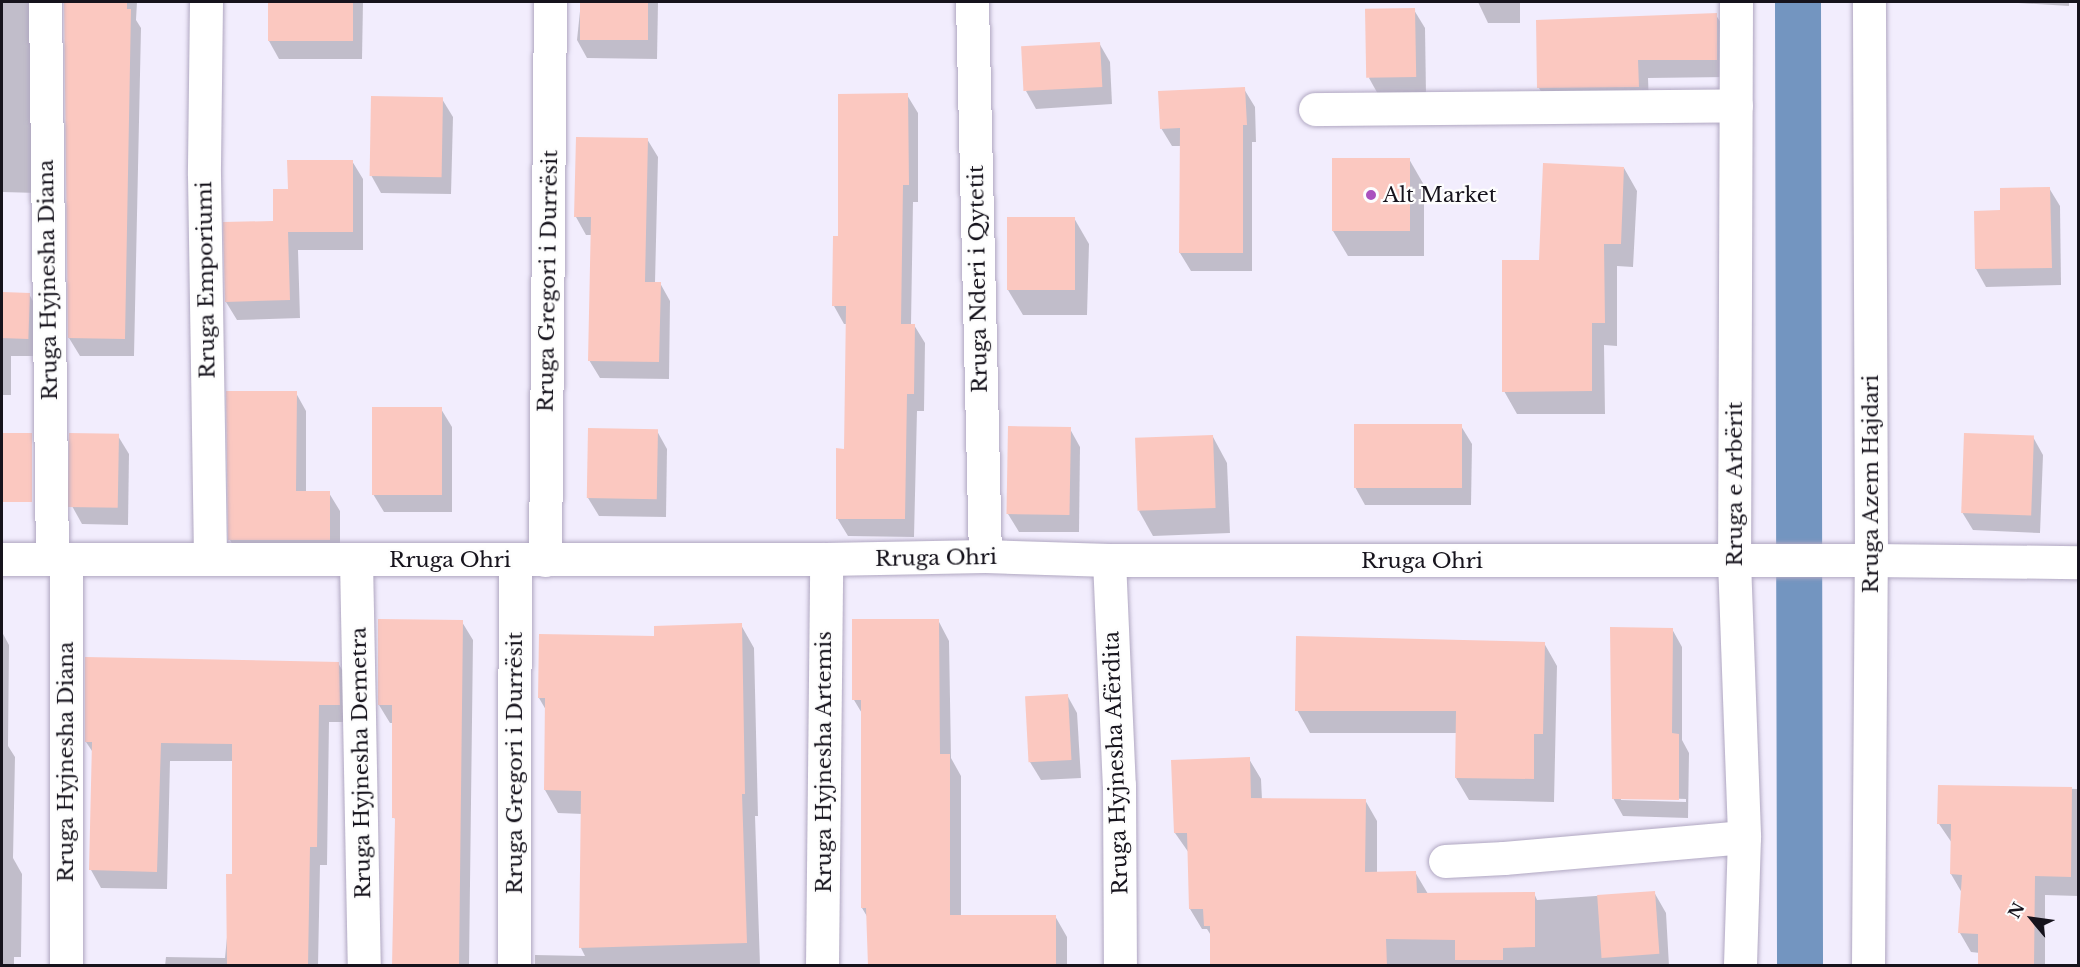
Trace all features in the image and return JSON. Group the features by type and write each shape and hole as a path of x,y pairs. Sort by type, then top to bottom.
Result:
{"street":[{"name":"Rruga Hyjnesha Diana","path":"45,2 59,559 66,966"},
{"name":"Rruga Emporiumi","path":"206,2 204,175 210,559"},
{"name":"Rruga Gregori i Durrësit","path":"514,966 550,2"},
{"name":"Rruga Nderi i Qytetit","path":"972,2 985,556"},
{"name":"Rruga e Arbërit","path":"1736,2 1734,561 1744,837 1740,966"},
{"name":"Rruga Azem Hajdari","path":"1868,966 1859,560 1869,2"},
{"path":"1315,109 1737,105"},
{"name":"Rruga Ohri","path":"2,559 826,560 985,556 1109,560 1734,561 1766,559 2079,562"},
{"name":"Rruga Hyjnesha Demetra","path":"356,560 364,966"},
{"name":"Rruga Hyjnesha Artemis","path":"822,966 826,560"},
{"name":"Rruga Hyjnesha Afërdita","path":"1109,560 1119,785 1120,966"},
{"path":"1445,861 1744,837"}],"building":[{"path":"64,2 127,2 127,9 131,9 125,339 68,338"},
{"path":"268,2 353,2 353,41 268,41"},
{"path":"580,2 648,2 648,40 580,40"},
{"path":"1415,8 1416,77 1366,78 1365,9"},
{"path":"1717,13 1717,60 1638,60 1639,87 1537,88 1536,20"},
{"path":"1100,42 1102,87 1023,91 1021,46"},
{"path":"1245,87 1247,125 1243,125 1243,253 1179,253 1180,128 1160,129 1158,91"},
{"path":"908,93 909,185 903,185 901,324 915,324 914,394 907,394 905,519 836,519 836,448 844,449 846,306 832,306 833,236 838,236 838,94"},
{"path":"371,96 443,97 442,177 370,176"},
{"path":"576,137 648,138 645,282 661,282 659,362 588,361 591,217 574,217"},
{"name":"Alt Market","path":"1332,158 1410,158 1410,231 1332,231"},
{"path":"287,160 353,160 353,232 288,232 290,300 225,302 223,222 273,221 273,189 288,189"},
{"path":"1543,163 1624,167 1621,244 1604,244 1605,323 1592,323 1592,391 1502,392 1502,260 1539,260"},
{"path":"2050,187 2052,268 1975,269 1974,211 2000,210 2000,188"},
{"path":"1007,217 1075,217 1075,290 1007,290"},
{"path":"2,292 30,293 28,339 2,338"},
{"path":"226,391 297,391 296,491 330,491 330,540 228,540"},
{"path":"372,407 442,407 442,495 372,495"},
{"path":"1354,424 1462,424 1462,488 1354,488"},
{"path":"1008,426 1071,427 1069,515 1006,514"},
{"path":"588,428 658,429 657,499 587,498"},
{"path":"2,433 32,433 32,502 2,502"},
{"path":"69,433 119,434 118,508 68,507"},
{"path":"1964,433 2034,435 2031,515 1961,513"},
{"path":"1213,435 1216,508 1138,511 1135,438"},
{"path":"378,619 463,620 459,966 392,966 395,818 392,818 392,705 378,705"},
{"path":"852,619 939,619 940,754 950,754 950,915 1056,915 1056,966 868,966 866,908 861,908 861,700 852,700"},
{"path":"742,623 745,794 742,794 747,943 579,948 581,791 544,790 545,698 538,698 539,634 654,636 654,626"},
{"path":"1610,627 1673,628 1672,733 1679,734 1679,800 1612,799"},
{"path":"1296,636 1545,642 1543,734 1534,734 1534,779 1455,778 1456,711 1295,711"},
{"path":"85,657 339,662 340,705 319,705 317,847 310,847 308,966 227,966 226,874 232,874 232,744 161,743 157,872 89,870 92,742 85,742"},
{"path":"1068,694 1071,760 1029,762 1025,696"},
{"path":"1250,757 1251,798 1366,799 1365,872 1416,871 1417,893 1535,892 1535,947 1503,948 1503,960 1455,960 1455,940 1386,939 1387,966 1210,966 1210,926 1204,926 1203,909 1189,909 1187,833 1174,833 1171,760"},
{"path":"1938,785 2072,787 2071,877 2035,876 2034,966 1978,966 1978,934 1958,933 1962,875 1950,874 1951,824 1937,824"},
{"path":"1655,891 1659,954 1602,958 1597,895"}],"waterway":[{"path":"1798,2 1800,966"}],"place":[{"name":"Alt Market","path":"1371,195"}]}
